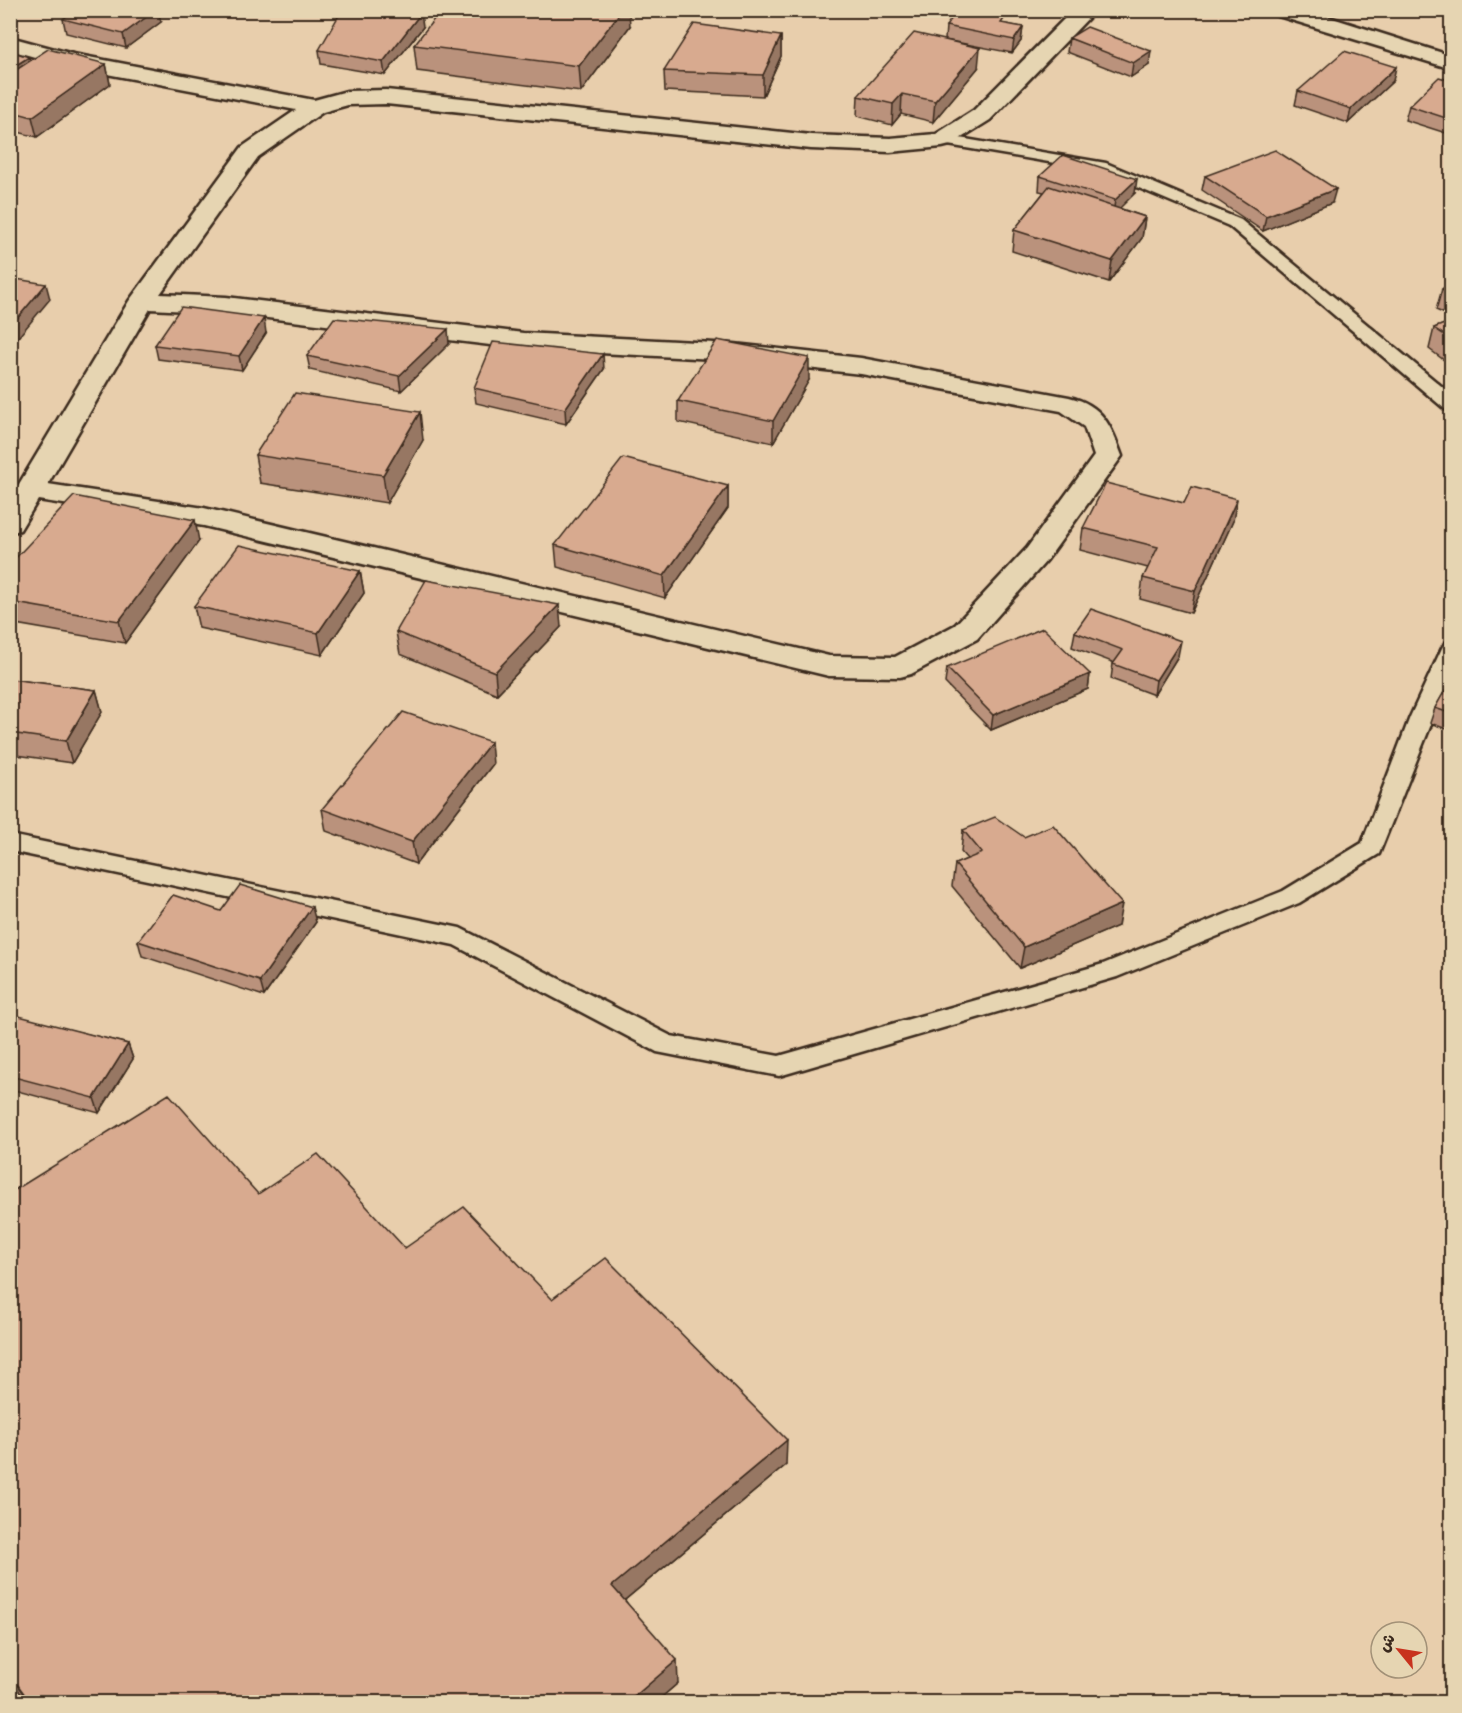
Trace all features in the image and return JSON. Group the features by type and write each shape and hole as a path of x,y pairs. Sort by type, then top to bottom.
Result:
{"street":[{"path":"10,524 142,301 250,152 315,107 347,98 386,97 811,142 890,146 942,140 982,115 1086,10"},
{"path":"1283,10 1452,63"},
{"path":"10,42 70,60 315,107"},
{"path":"30,490 204,517 829,666 900,666 966,632 1037,554 1108,456 1096,423 1069,405 861,366 724,351 523,341 226,305 142,301"}],"lane":[{"path":"942,140 1100,166 1235,223 1452,406"},
{"path":"10,843 460,937 666,1045 779,1066 1108,971 1291,897 1371,848 1421,717 1452,648"}],"building":[{"path":"75,10 156,10 123,34 63,19"},
{"path":"342,10 394,10 421,13 383,62 319,50"},
{"path":"441,10 622,10 579,66 414,45"},
{"path":"958,10 976,10 1006,16 1001,23 1023,27 1014,40 946,26"},
{"path":"694,24 781,36 763,75 664,71"},
{"path":"1087,27 1151,51 1133,63 1069,38"},
{"path":"914,33 980,48 935,101 902,94 893,104 858,96"},
{"path":"48,49 106,64 32,117 10,111 10,74"},
{"path":"10,51 29,57 10,69"},
{"path":"1344,51 1396,67 1351,109 1298,91"},
{"path":"1439,77 1452,81 1452,120 1409,106"},
{"path":"1275,150 1336,189 1266,216 1205,176"},
{"path":"1063,155 1137,179 1115,200 1040,176"},
{"path":"1049,186 1145,217 1112,261 1014,230"},
{"path":"10,278 46,284 10,327"},
{"path":"1452,282 1452,293 1442,289"},
{"path":"181,307 264,318 239,356 155,345"},
{"path":"334,318 448,329 399,376 307,356"},
{"path":"1452,321 1452,340 1434,328"},
{"path":"717,340 809,358 773,421 678,401"},
{"path":"493,342 603,354 565,409 474,388"},
{"path":"295,393 420,412 383,475 255,455"},
{"path":"623,458 728,486 664,576 555,545"},
{"path":"1106,483 1184,503 1192,487 1237,499 1195,591 1143,578 1158,547 1083,528"},
{"path":"74,496 195,520 119,621 10,602 10,564"},
{"path":"239,545 360,571 318,633 194,606"},
{"path":"426,580 559,605 495,672 396,632"},
{"path":"1091,609 1181,641 1156,680 1113,664 1123,650 1075,632"},
{"path":"1043,628 1090,674 993,715 947,668"},
{"path":"1452,678 1452,714 1435,708"},
{"path":"10,679 96,690 66,741 10,733"},
{"path":"403,712 491,742 412,842 322,809"},
{"path":"995,817 1024,837 1053,825 1122,904 1024,947 955,864 982,853 963,830"},
{"path":"240,885 312,907 260,981 138,941 173,895 221,911"},
{"path":"11,1014 128,1044 94,1098 10,1076"},
{"path":"169,1094 258,1194 318,1154 405,1248 464,1207 552,1299 606,1258 787,1440 612,1586 677,1660 628,1702 30,1702 10,1674 10,1193"}]}
